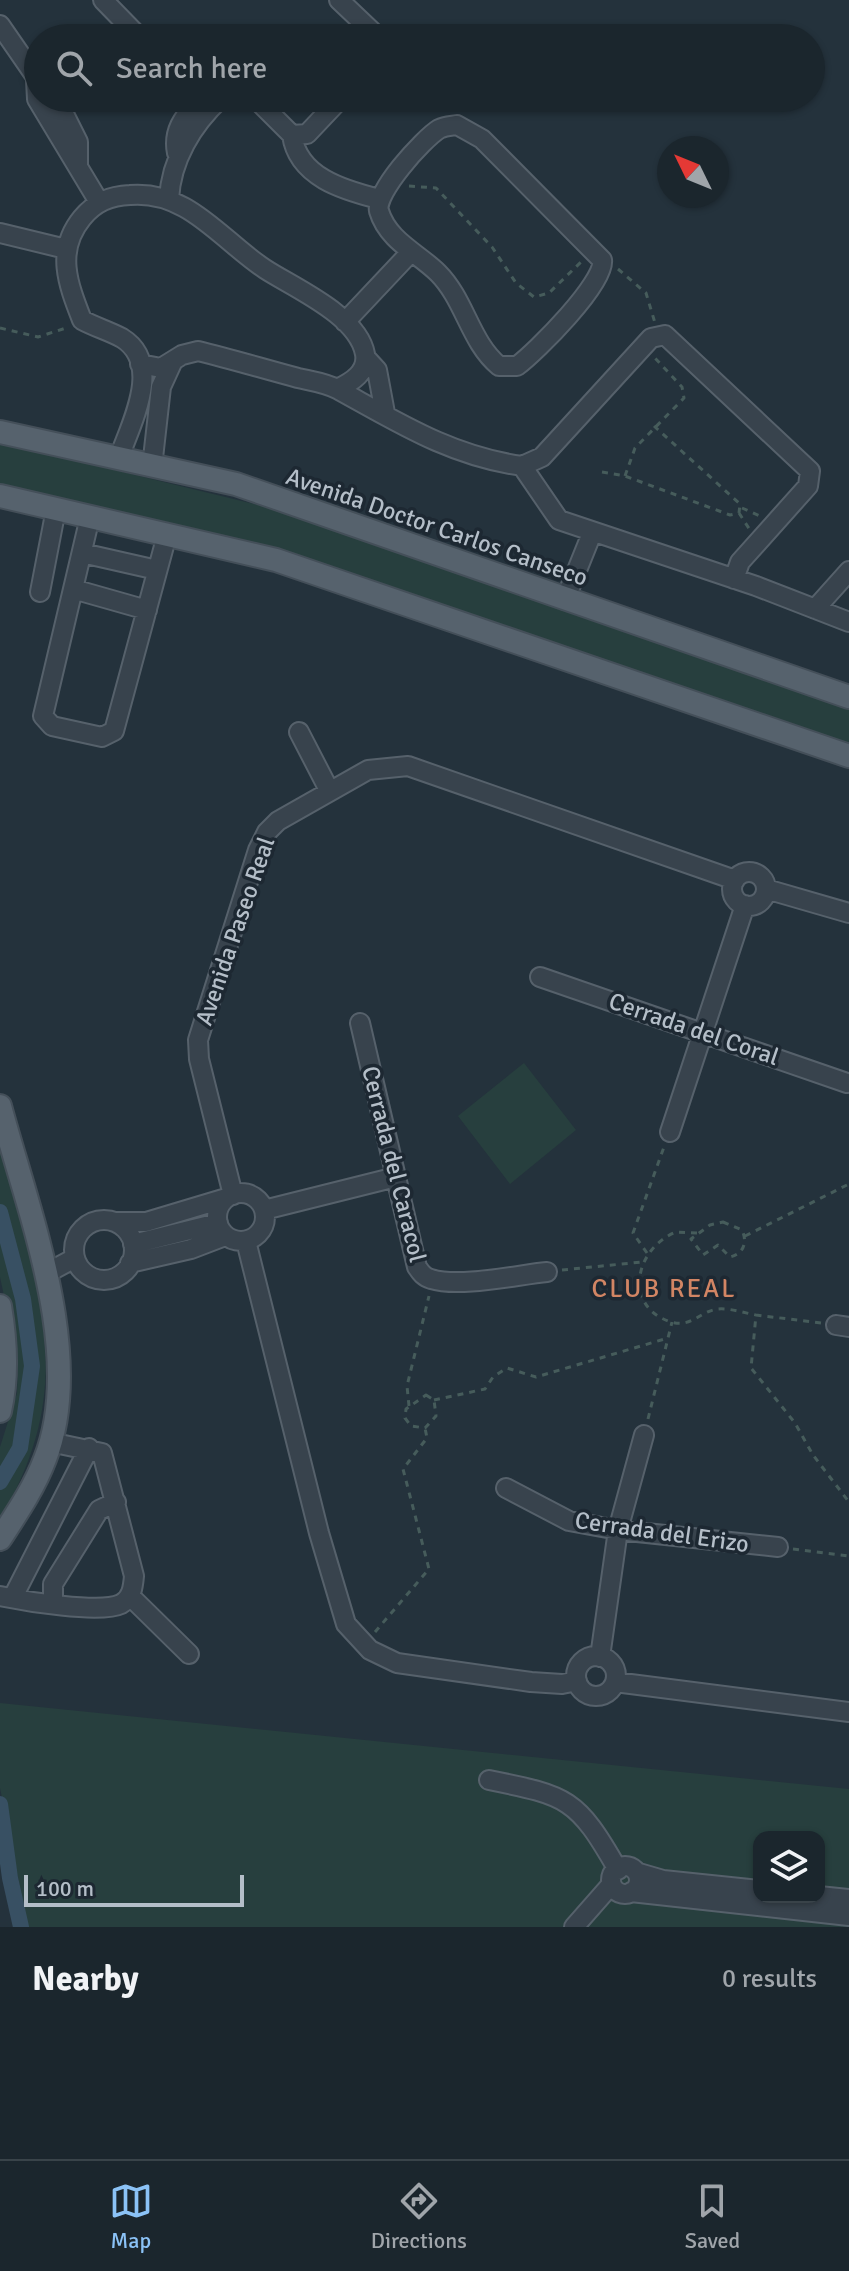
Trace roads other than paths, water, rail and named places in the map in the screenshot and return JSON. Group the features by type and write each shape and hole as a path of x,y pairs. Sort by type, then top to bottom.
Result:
{"main road":[{"name":"Avenida Doctor Carlos Canseco","path":"0,432 236,484 849,697"},
{"path":"0,496 276,560 849,756"},
{"path":"0,1106 53,1304 59,1383 50,1442 30,1494 0,1539"},
{"path":"0,1306 6,1339 6,1375 0,1411"}],"street":[{"path":"103,0 126,24"},
{"path":"339,0 364,24"},
{"path":"0,25 24,61"},
{"path":"44,112 64,150 78,165 99,202"},
{"path":"63,112 78,142 78,165"},
{"path":"169,199 178,156 176,136 181,121 188,112"},
{"path":"178,156 208,112"},
{"path":"269,112 292,135 296,152 323,179 379,199"},
{"path":"292,135 307,134 328,112"},
{"path":"457,125 482,139 584,239 604,266 590,290 527,358 517,366 499,366 487,355 455,295 437,272 410,253 384,220 379,199 438,130 457,125"},
{"path":"119,458 142,391 140,364 134,350 124,339 82,320 66,277 66,249 79,222 99,202 144,194 169,199 207,221 258,264 302,290 345,322 362,344 366,358 377,370 385,413"},
{"path":"0,233 66,249"},
{"path":"345,322 410,253"},
{"path":"140,364 155,369 172,363 182,355 198,351 337,389 369,410 385,413 417,435 499,462 522,466 542,457 651,338 665,335 810,471 808,486 740,562 734,579"},
{"path":"337,389 362,372 366,358"},
{"path":"152,467 161,387 172,363"},
{"path":"522,466 559,520 734,579 849,622"},
{"path":"40,592 56,509"},
{"path":"90,517 43,716 52,726 102,737 114,731 167,535"},
{"path":"565,600 592,533"},
{"path":"82,553 157,570"},
{"path":"815,609 849,571"},
{"path":"73,589 147,610"},
{"path":"299,732 329,790"},
{"name":"Avenida Paseo Real","path":"230,1197 199,1059 203,1015 267,832 329,790 368,770 408,766 735,880"},
{"path":"751,872 762,877 766,889 757,904 745,905 735,898 735,880 751,872"},
{"path":"766,889 849,913"},
{"path":"670,1132 706,1032 745,905"},
{"name":"Cerrada del Coral","path":"540,977 847,1083"},
{"name":"Cerrada del Caracol","path":"360,1023 417,1267 423,1276 433,1280 547,1272"},
{"path":"264,1210 396,1177"},
{"path":"221,1230 191,1249 130,1263 116,1277 96,1278 87,1274 75,1258 76,1239 88,1224 97,1221 146,1222 248,1194 264,1210 264,1226 246,1241"},
{"path":"221,1230 218,1210 230,1197"},
{"path":"116,1222 130,1235 133,1244 130,1263"},
{"path":"133,1244 221,1230 246,1241"},
{"path":"246,1241 339,1609 346,1624 364,1644 397,1663 453,1673 546,1683 577,1681"},
{"path":"45,1274 75,1258"},
{"path":"600,1657 618,1530 644,1435"},
{"path":"50,1442 89,1448 102,1453 134,1576 130,1596 123,1603 112,1606 6,1596 89,1448"},
{"name":"Cerrada del Erizo","path":"506,1488 569,1521 618,1530 778,1547"},
{"path":"53,1602 53,1584 99,1510 116,1502"},
{"path":"130,1596 189,1654"},
{"path":"600,1657 613,1666 615,1682 604,1694 596,1696 581,1690 577,1681 579,1667 584,1661 600,1657"},
{"path":"615,1682 849,1712"},
{"path":"489,1780 553,1793 574,1807 614,1878 615,1891 753,1895"},
{"path":"574,1927 614,1878 629,1868 663,1880 753,1894"},
{"path":"631,1892 641,1883 639,1873"},
{"path":"825,1897 849,1899"},
{"path":"793,1903 849,1916"}],"waterway":[{"path":"0,1212 23,1299 32,1366 20,1448 0,1482"},
{"path":"0,1804 10,1878 21,1927"}],"district":[{"name":"CLUB REAL","path":"664,1289"}]}
